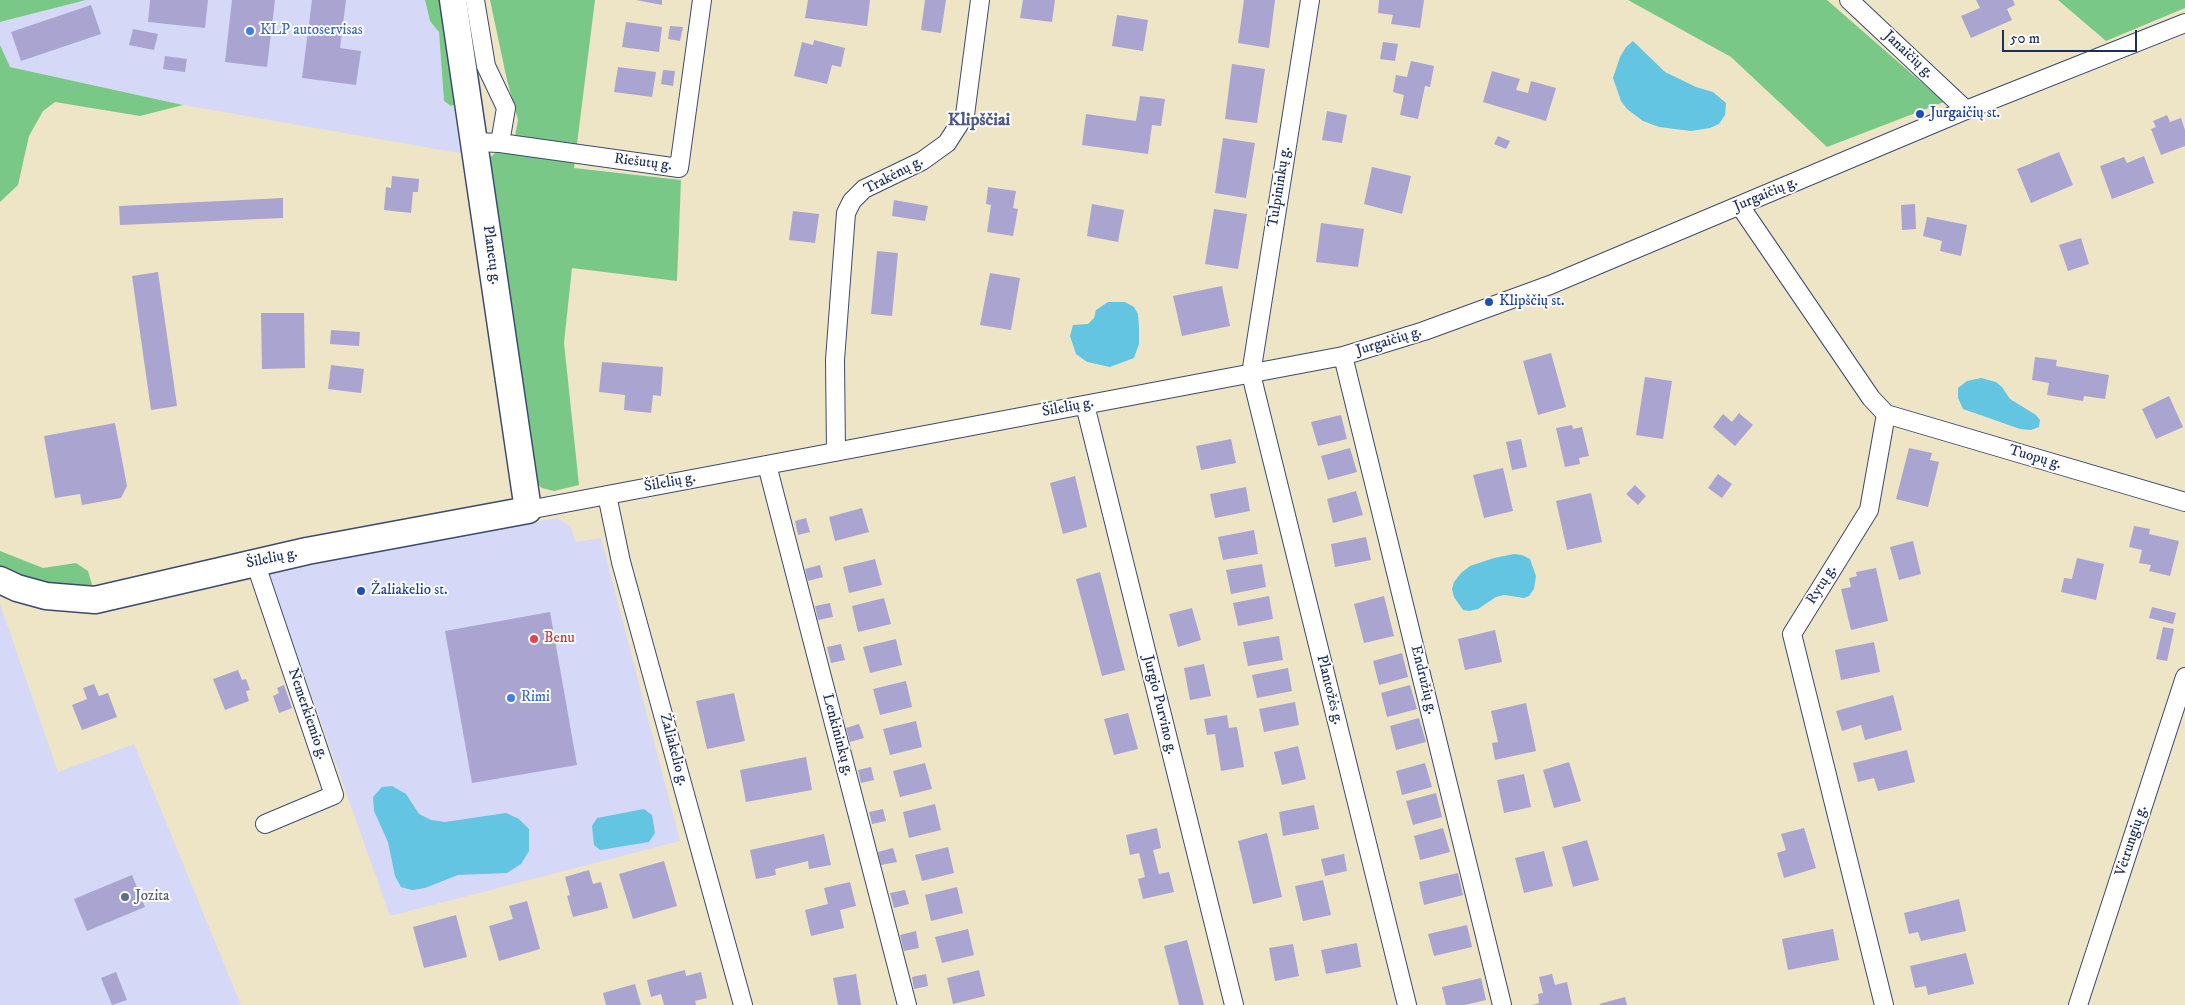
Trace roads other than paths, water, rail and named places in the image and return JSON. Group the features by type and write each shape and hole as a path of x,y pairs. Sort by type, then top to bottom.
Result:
{"main road":[{"name":"Planetų g.","path":"453,0 488,142 528,510"},
{"name":"Šilelių g.","path":"0,580 18,588 46,596 94,600 256,562 528,510"}],"street":[{"path":"474,0 486,66 506,108 488,142"},
{"name":"Riešutų g.","path":"488,142 679,168 702,0"},
{"name":"Trakėnų g.","path":"836,452 835,360 846,213 852,201 864,189 922,161 948,143 965,115 980,0"},
{"name":"Tulpininkų g.","path":"1250,374 1310,0"},
{"name":"Janaičių g.","path":"1849,0 1966,110"},
{"name":"Jurgaičių g.","path":"1343,356 1424,331 1541,288 1966,110 2185,23"},
{"path":"1740,206 1871,398 1886,414"},
{"name":"Šilelių g.","path":"528,510 1343,356"},
{"name":"Endružių g.","path":"1343,356 1502,1005"},
{"name":"Plantožės g.","path":"1250,374 1407,1005"},
{"name":"Jurgio Purvino g.","path":"1085,405 1234,1005"},
{"name":"Tuopų g.","path":"1886,414 2185,502"},
{"name":"Rytų g.","path":"1884,1005 1792,634 1868,510 1886,414"},
{"name":"Lenkininkų g.","path":"767,465 907,1005"},
{"name":"Žaliakelio g.","path":"607,495 621,562 743,1005"},
{"name":"Nemerkiemio g.","path":"256,562 334,795 265,824"},
{"name":"Vėtrungių g.","path":"2078,1005 2185,677"}],"water":[{"path":"1633,41 1665,72 1696,87 1713,92 1726,103 1725,115 1719,124 1710,128 1691,131 1659,127 1643,121 1627,109 1621,101 1613,78 1620,57 1626,47"},
{"path":"1108,302 1125,302 1134,307 1138,314 1139,328 1139,344 1134,358 1110,367 1087,362 1076,354 1070,336 1073,325 1088,324 1094,318 1096,310"},
{"path":"1981,378 1996,382 2010,399 2036,415 2040,420 2039,427 2031,430 2020,429 1963,409 1958,398 1958,388 1967,381"},
{"path":"1514,554 1530,559 1536,576 1534,589 1529,596 1524,598 1504,595 1496,597 1478,609 1463,610 1454,597 1452,589 1454,582 1461,573 1470,566"},
{"path":"392,786 406,794 419,814 431,820 445,822 506,813 519,819 529,829 529,851 521,864 507,873 458,875 425,888 412,890 401,887 395,876 388,842 374,811 373,797 382,787"},
{"path":"644,809 652,815 655,833 649,842 600,850 594,845 592,826 597,818"}],"place":[{"name":"KLP autoservisas","path":"250,31"},
{"name":"Jurgaičių st.","path":"1920,114"},
{"name":"Klipščių st.","path":"1489,302"},
{"name":"Žaliakelio st.","path":"361,591"},
{"name":"Benu","path":"534,639"},
{"name":"Rimi","path":"511,698"},
{"name":"Jozita","path":"125,897"}],"district":[{"name":"Klipščiai","path":"979,121"}]}
